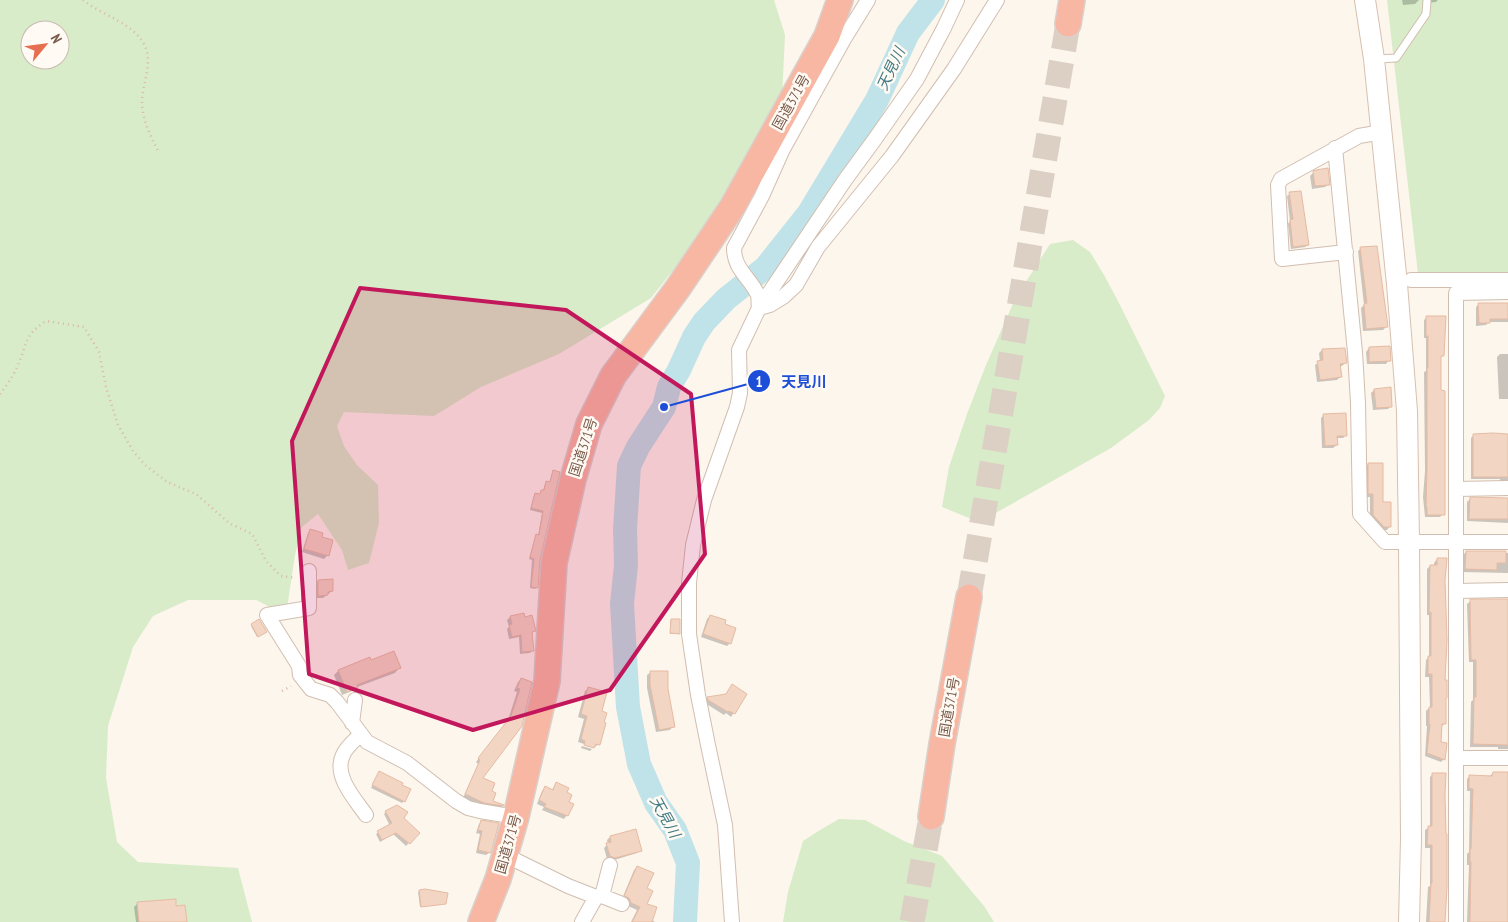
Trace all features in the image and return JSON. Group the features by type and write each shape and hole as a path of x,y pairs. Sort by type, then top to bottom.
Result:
{"highway":[{"name":"国道371号","path":"481,922 498,879 516,817 547,681 554,563 572,479 589,424 613,376 678,288 733,206 827,36 840,0"},
{"path":"1068,24 1072,0"},
{"name":"国道371号","path":"931,817 942,744 970,597"}],"street":[{"path":"868,0 839,47 783,149 762,196 734,248 734,257 737,265 758,302 770,305 783,297 796,285 818,247 892,156 954,69 997,0"},
{"path":"732,922 725,825 708,745 689,634 689,583 693,545 704,500 737,407 740,393 739,350 758,302 917,79 957,0"},
{"path":"1365,0 1382,132 1407,411 1411,839 1409,922"},
{"path":"1346,252 1282,259 1278,185 1281,179 1335,148 1359,136 1382,132"},
{"path":"1335,148 1355,352 1360,514 1385,542 1508,542"},
{"path":"1411,280 1508,280"},
{"path":"1456,922 1456,292 1508,292"},
{"path":"1456,488 1508,488"},
{"path":"309,575 309,608 267,615 299,666 300,675 311,689 330,695 368,742 407,763 462,804 480,811 516,817"},
{"path":"1456,591 1508,590"},
{"path":"355,700 356,728 342,755 340,772 366,815"},
{"path":"1456,758 1508,758"},
{"path":"505,855 568,886 622,904"},
{"path":"582,922 599,896 610,865"}],"lane":[{"path":"1374,59 1396,58 1426,14 1427,0"}],"path":[{"path":"83,0 127,27 139,37 147,49 149,67 142,100 147,129 158,151"},
{"path":"0,394 17,368 27,338 34,329 46,321 84,327 99,352 106,387 118,425 132,451 144,464 166,482 196,494 229,523 252,534 266,561 281,576 309,575"}],"highlighted area":[{"path":"360,288 566,310 691,394 705,554 610,690 473,730 309,674 292,441"}],"green space":[{"path":"0,0 774,0 785,35 782,98 702,234 651,298 559,354 481,387 434,416 344,412 337,426 344,446 357,465 378,485 379,523 369,563 348,570 342,550 318,514 302,527 295,555 286,615 256,600 188,600 153,616 133,647 108,726 106,778 117,842 138,862 238,868 252,922 0,922"},
{"path":"1387,0 1508,0 1508,275 1418,274"},
{"path":"1073,240 1090,252 1119,303 1165,396 1160,408 1149,420 1111,448 985,519 974,520 942,507 949,467 967,414 1015,299 1050,244"},
{"path":"839,819 865,820 904,841 942,856 984,906 994,922 783,922 788,892 803,841"}],"building":[{"path":"1328,168 1330,185 1315,186 1313,171"},
{"path":"1301,191 1309,245 1293,247 1290,220 1293,219 1289,192"},
{"path":"1377,246 1388,327 1366,329 1364,304 1367,303 1360,247"},
{"path":"1478,303 1508,303 1508,319 1490,319 1490,323 1479,323"},
{"path":"1426,316 1446,316 1444,356 1441,356 1441,390 1445,391 1445,515 1427,515 1426,507 1428,336 1426,336"},
{"path":"1390,346 1391,361 1369,362 1369,347"},
{"path":"1345,348 1347,363 1340,364 1342,377 1320,380 1317,361 1323,360 1322,349"},
{"path":"1391,387 1392,407 1376,408 1374,389"},
{"path":"1346,413 1347,436 1337,436 1338,445 1325,446 1323,414"},
{"path":"1473,434 1508,434 1508,477 1473,477"},
{"path":"1368,463 1383,463 1383,502 1391,502 1391,527 1384,527 1373,515 1373,494 1368,494"},
{"path":"553,470 560,472 540,560 538,588 531,587 534,559 530,557 536,534 539,535 543,511 531,508 535,493 540,494 541,490 544,490 546,481 550,482"},
{"path":"1470,497 1508,498 1508,519 1469,519"},
{"path":"310,529 323,533 322,537 333,540 329,556 304,549"},
{"path":"1466,551 1506,551 1506,563 1497,563 1497,570 1465,569"},
{"path":"1437,558 1447,558 1445,580 1447,640 1445,680 1447,680 1447,698 1446,724 1442,724 1441,742 1447,743 1445,760 1427,753 1430,724 1429,707 1432,707 1432,674 1428,674 1428,656 1431,656 1431,612 1429,613 1430,565 1437,565"},
{"path":"333,579 333,591 328,592 328,595 318,596 318,580"},
{"path":"1470,599 1508,599 1508,745 1473,744 1476,660 1471,660"},
{"path":"524,613 525,617 532,615 536,631 532,632 534,651 522,652 521,635 512,637 509,625 512,624 510,616"},
{"path":"710,615 726,620 725,624 736,628 731,644 703,634"},
{"path":"259,619 267,632 258,637 251,624"},
{"path":"671,619 680,619 680,634 670,633"},
{"path":"394,651 401,668 357,685 358,687 347,692 338,670 370,657 371,660"},
{"path":"650,671 668,671 668,689 675,727 659,730 650,685"},
{"path":"521,678 532,682 522,726 483,778 495,783 492,791 496,793 493,801 504,806 484,803 465,794 480,760 478,758 511,716 520,689 517,688"},
{"path":"732,684 747,694 735,714 708,700 707,697 726,694"},
{"path":"588,687 607,692 602,711 607,713 604,722 606,723 600,745 596,744 594,748 584,745 585,741 581,739 587,716 581,714"},
{"path":"379,771 411,789 405,802 372,785"},
{"path":"1493,772 1508,772 1508,922 1470,922 1470,849 1473,789 1469,788 1469,775 1492,776"},
{"path":"1432,773 1446,773 1447,887 1445,922 1429,922 1432,845 1427,845 1428,826 1432,826"},
{"path":"556,782 569,788 567,792 572,795 569,802 574,804 568,816 544,807 546,804 539,800 545,786 553,790"},
{"path":"397,805 408,812 404,818 420,833 410,844 396,833 382,840 377,831 392,823 385,811"},
{"path":"481,820 499,823 491,853 478,850 482,831 478,830"},
{"path":"636,829 642,851 615,858 610,856 606,843 611,842 610,836"},
{"path":"637,866 654,873 647,888 653,891 647,904 657,907 652,922 632,922 640,907 631,903 629,898 624,896"},
{"path":"425,889 448,893 446,904 421,907 419,890"},
{"path":"176,899 176,906 185,905 187,922 139,922 137,902"}],"waterway":[{"name":"天見川","path":"685,922 688,863 675,830 656,803 639,764 628,707 622,604 626,565 625,529 629,466 638,447 664,407 669,387 694,337 704,322 726,299 766,267 809,213 877,100 908,33 933,0"}],"tunnel":[{"path":"969,597 1068,24"},
{"path":"912,922 931,817"}],"place":[{"name":"天見川","path":"664,407"}]}
